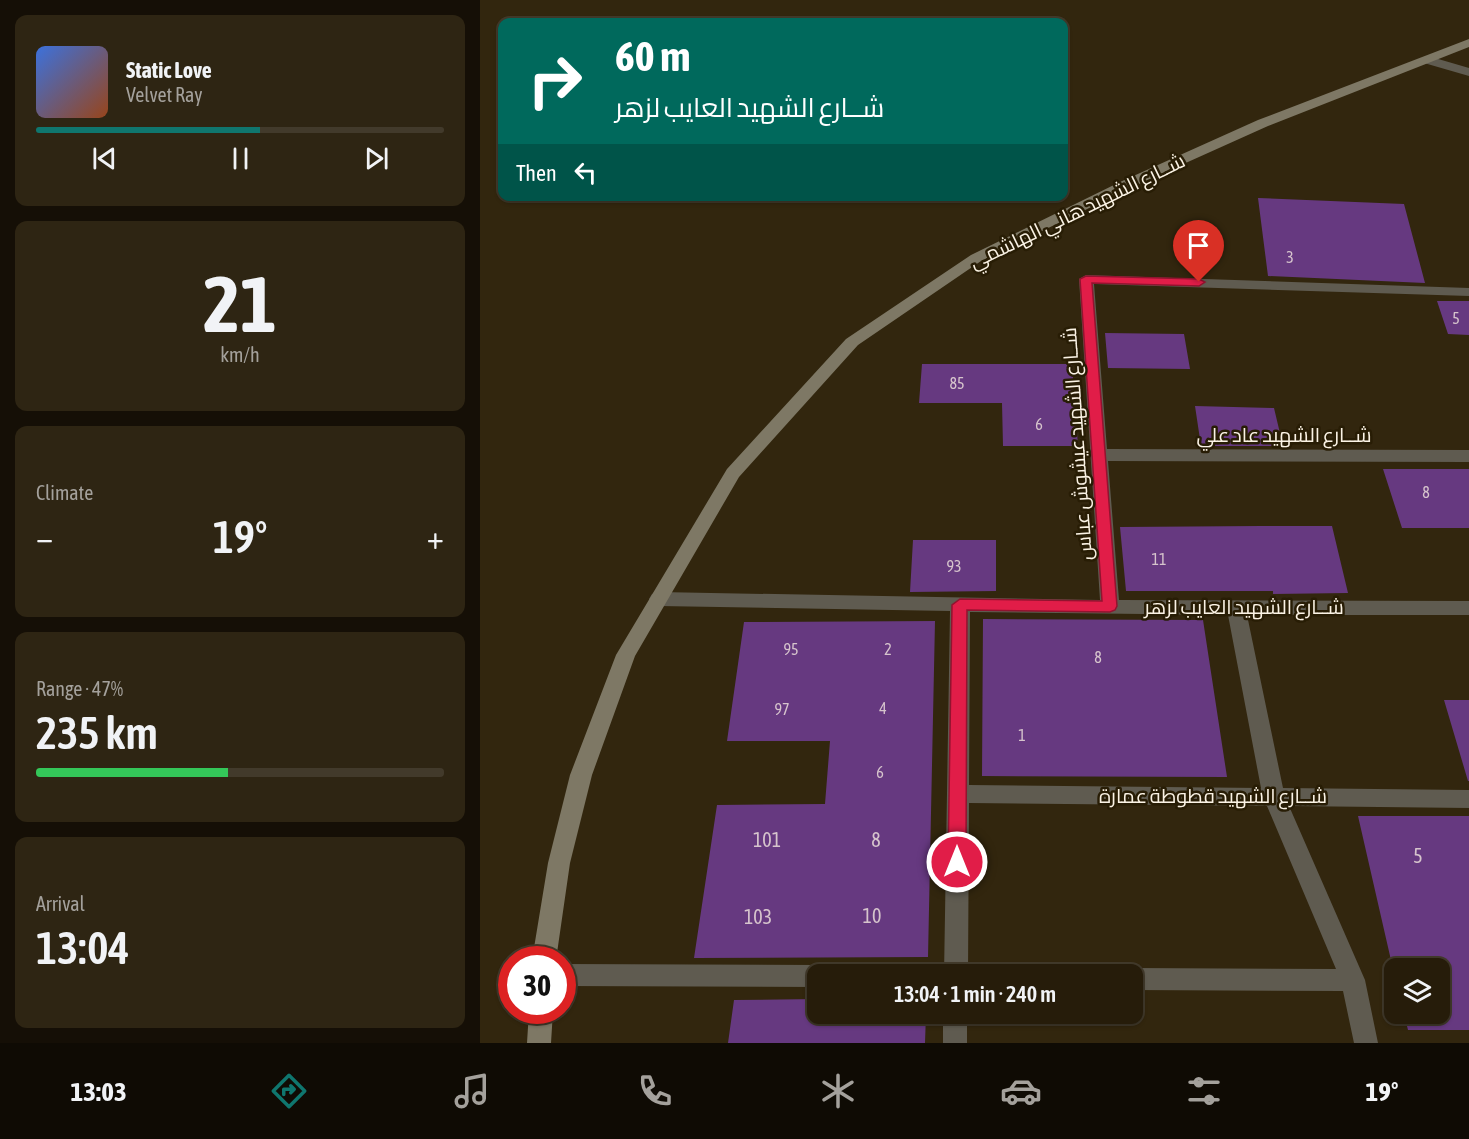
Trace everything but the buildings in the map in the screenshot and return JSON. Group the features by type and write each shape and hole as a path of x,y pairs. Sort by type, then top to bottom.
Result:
{"street":[{"name":"شــارع الشهيد هاني الهاشمي","path":"546,946 559,863 581,774 626,655 733,473 852,342 976,258 1125,185 1263,123 1469,44"},
{"path":"1428,60 1469,72"},
{"name":"شــارع الشهيد عيشوش عباس","path":"1110,606 1086,279 1469,292"},
{"name":"شــارع الشهيد عاد علي","path":"1100,455 1469,456"},
{"name":"شــارع الشهيد العايب لزهر","path":"659,599 960,605 1469,608"},
{"path":"956,964 960,605"},
{"path":"1236,608 1274,797 1353,980 1366,1043"},
{"name":"شــارع الشهيد قطوطة عمارة","path":"958,794 1469,799"},
{"path":"576,975 807,976"},
{"path":"1143,978 1353,980"},
{"path":"539,1043 540,1024"},
{"path":"955,1024 955,1043"}],"route":[{"path":"957,862 960,605 1110,606 1086,279 1199,282"}]}
